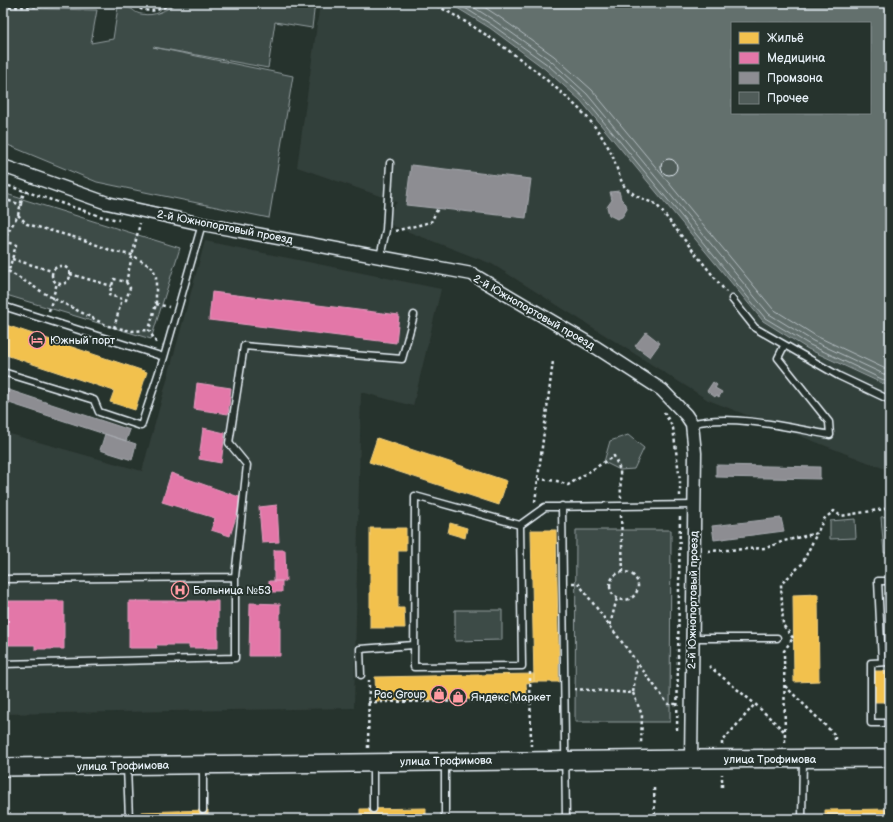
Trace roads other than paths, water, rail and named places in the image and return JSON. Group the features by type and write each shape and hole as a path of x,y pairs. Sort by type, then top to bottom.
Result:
{"main road":[{"name":"улица Трофимова","path":"3,767 203,764 370,755 445,761 691,758 890,758"}],"street":[{"name":"2-й Южнопортовый проезд","path":"3,166 107,203 202,224 472,274 597,348 662,390 686,415 692,424 694,453 694,505 691,758"}],"lane":[{"path":"380,257 385,234 387,202 389,195 390,163"},
{"path":"3,372 94,400 99,412 141,426 164,357 202,224"},
{"path":"732,299 755,328 784,346 839,376 890,400"},
{"path":"3,306 164,357"},
{"path":"3,664 234,658 235,577 247,465 229,443 244,346 402,359 414,315"},
{"path":"692,424 715,419 770,425 830,435 829,422 778,358 784,346"},
{"path":"415,496 520,525 522,666 414,667 415,496"},
{"path":"520,525 545,507 694,505"},
{"path":"562,506 566,819"},
{"path":"3,578 235,577"},
{"path":"882,662 878,581 890,581"},
{"path":"692,638 777,638"},
{"path":"361,675 360,649 414,645"},
{"path":"890,662 871,663 871,723 890,723"},
{"path":"370,755 373,809"},
{"path":"802,819 803,759"},
{"path":"445,761 445,819"},
{"path":"203,764 203,810"},
{"path":"127,766 129,819"}],"water":[{"path":"449,3 890,3 890,387 808,349 763,321 581,101 545,69 490,28"}],"place":[{"name":"Южный порт","path":"37,340"},
{"name":"Больница №53","path":"180,590"},
{"name":"Pac Group","path":"439,694"},
{"name":"Яндекс Маркет","path":"458,697"}]}
